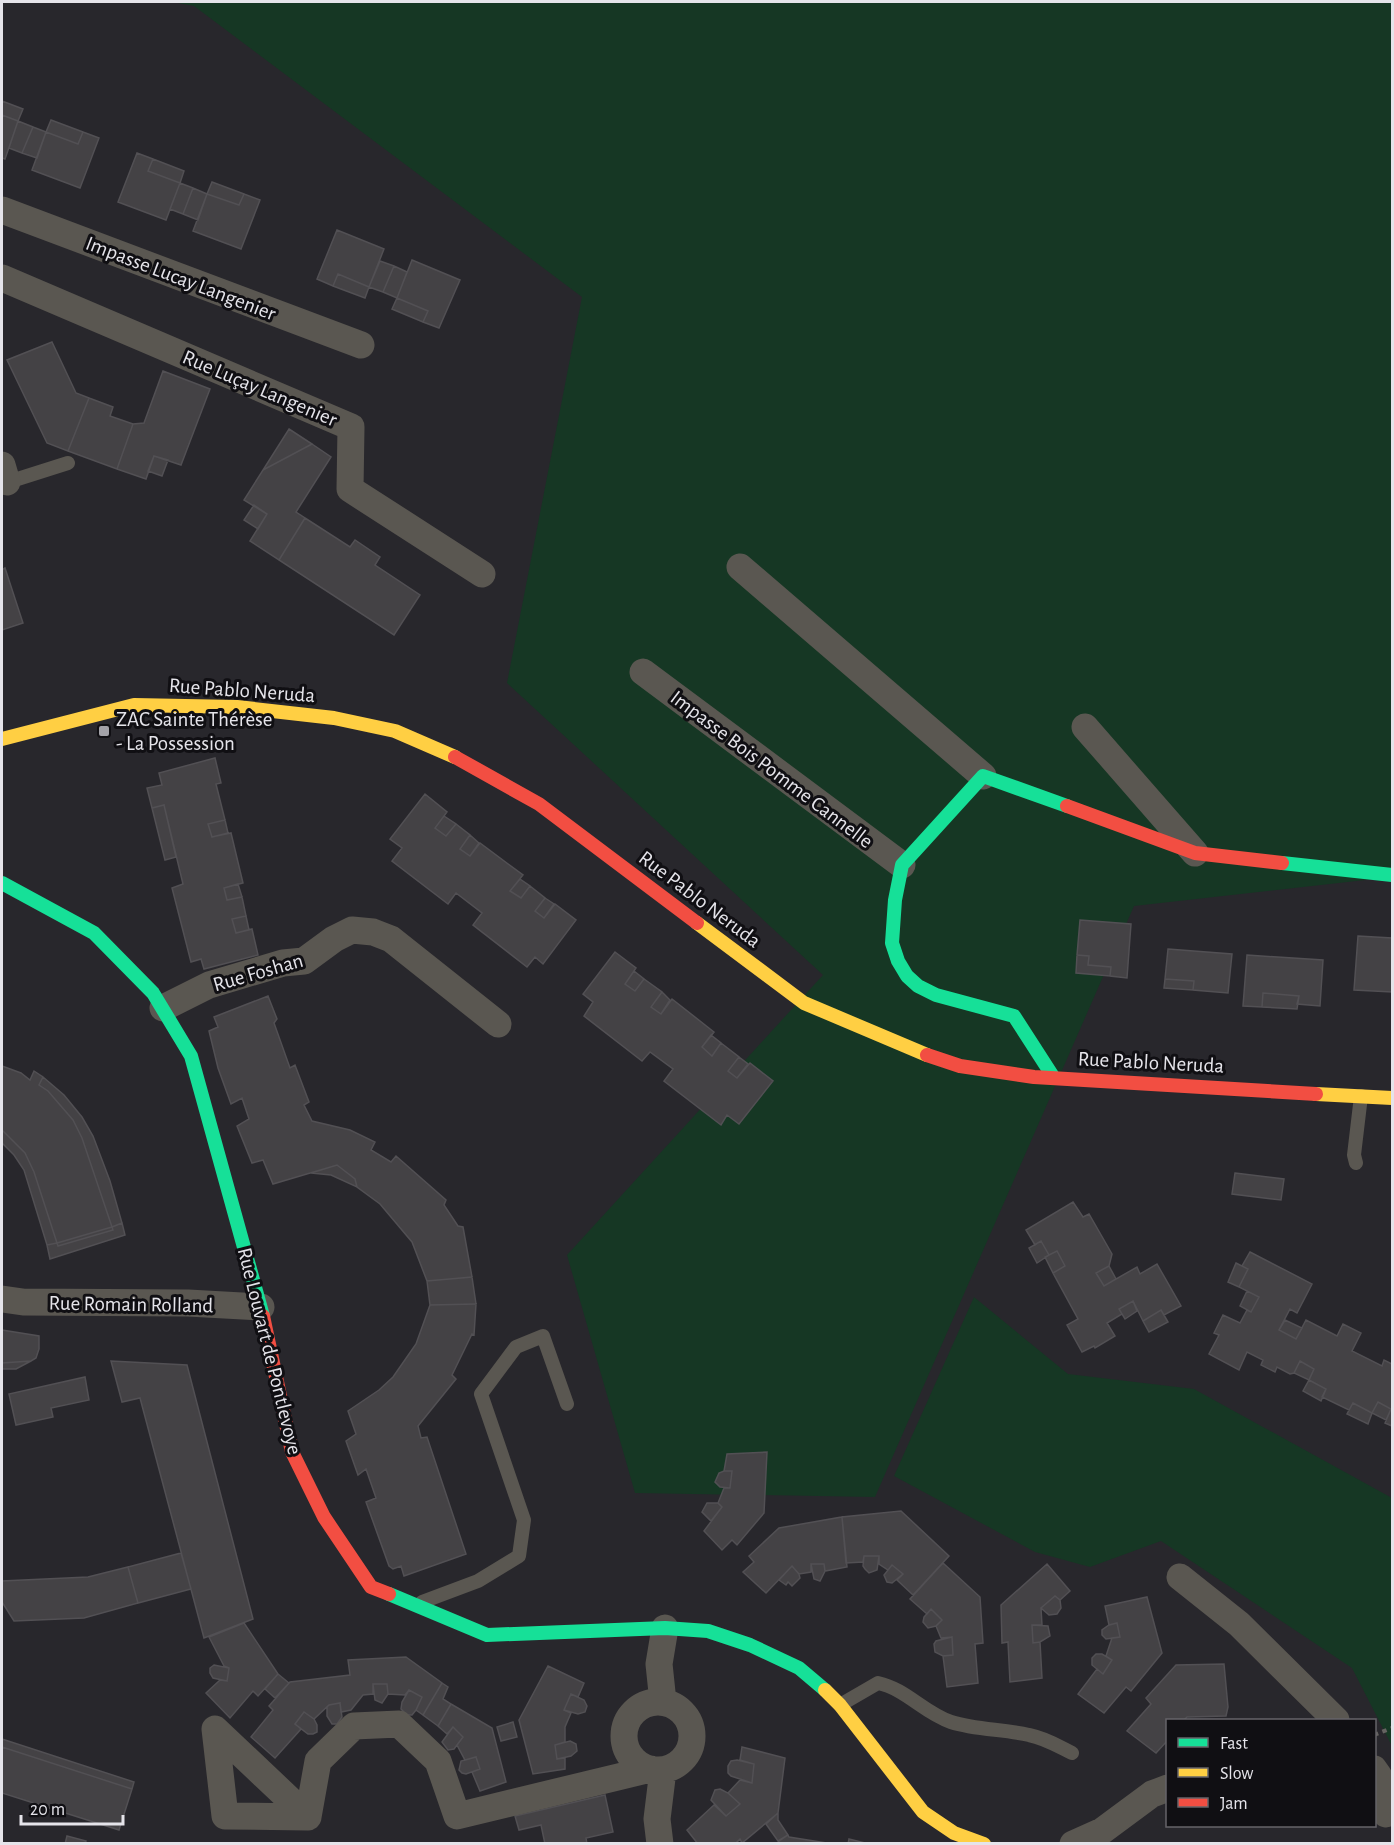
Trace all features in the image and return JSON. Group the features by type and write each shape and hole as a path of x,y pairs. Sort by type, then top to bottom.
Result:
{"street":[{"name":"Impasse Lucay Langenier","path":"2,210 361,345"},
{"name":"Rue Luçay Langenier","path":"2,278 351,427 350,489 482,574"},
{"path":"740,567 983,776 1195,853 1392,875"},
{"name":"Impasse Bois Pomme Cannelle","path":"643,672 902,865"},
{"name":"Rue Pablo Neruda","path":"2,739 134,705 237,706 334,718 395,731 468,763 539,804 804,1003 883,1038 960,1066 1054,1078 1392,1098"},
{"path":"1085,727 1195,853"},
{"path":"983,776 902,865 895,900 892,943 907,976 918,986 936,995 1014,1016 1054,1078"},
{"name":"Rue Louvart de Pontlevoye","path":"2,883 94,933 153,993 191,1056 261,1308 292,1452 324,1517 371,1587 487,1635 665,1628 708,1631 750,1645 799,1668 820,1685 840,1705 923,1812 954,1833 984,1844"},
{"name":"Rue Foshan","path":"163,1008 209,985 283,963 304,961 334,939 352,930 373,932 391,939 498,1024"},
{"name":"Rue Romain Rolland","path":"2,1299 22,1302 188,1304 261,1308"},
{"path":"1180,1577 1239,1624 1335,1719"},
{"path":"663,1702 659,1664 665,1628"},
{"path":"308,1816 318,1761 354,1726 399,1724 438,1761 457,1816 673,1767 688,1752 692,1730 688,1720 673,1705 651,1702 632,1713 626,1724 624,1735 631,1757 640,1765 657,1770"},
{"path":"657,1770 657,1819 660,1844"},
{"path":"1376,1773 1389,1801 1384,1813"},
{"path":"1073,1844 1102,1831 1152,1794 1166,1788"}],"lane":[{"path":"4,477 68,464"},
{"path":"1356,1163 1354,1155 1361,1096"},
{"path":"414,1605 478,1581 519,1556 524,1520 481,1394 516,1347 543,1336 567,1404"},
{"path":"840,1705 878,1683 909,1696 934,1715 951,1722 1049,1740 1072,1754"}],"path":[{"path":"1376,1733 1392,1728"}],"green space":[{"path":"173,2 1392,2 1392,877 1134,906 875,1497 635,1493 567,1255 823,975 507,683 582,297 194,6"},
{"path":"974,1297 1068,1374 1194,1389 1392,1498 1392,1746 1352,1668 1161,1541 1090,1567 1035,1552 894,1476"}],"building":[{"path":"2,101 23,109 18,121 2,115"},
{"path":"2,115 18,121 5,159 2,158"},
{"path":"51,120 83,132 78,144 46,132"},
{"path":"18,121 33,127 22,153 9,148"},
{"path":"33,127 46,132 37,158 22,153"},
{"path":"46,132 78,144 83,132 99,138 80,188 32,170"},
{"path":"137,153 153,159 148,171 180,183 166,220 118,202"},
{"path":"153,159 184,171 180,183 148,171"},
{"path":"212,182 244,194 239,205 207,194"},
{"path":"180,183 193,188 183,214 170,209"},
{"path":"193,188 207,194 198,220 183,214"},
{"path":"207,194 239,205 244,194 260,200 241,249 193,231"},
{"path":"337,230 384,249 369,287 338,274 333,286 317,279"},
{"path":"412,260 460,280 439,328 423,322 428,311 397,298"},
{"path":"380,261 394,266 383,292 369,287"},
{"path":"394,266 407,272 397,298 383,292"},
{"path":"338,274 369,287 365,298 333,286"},
{"path":"397,298 428,311 423,322 392,309"},
{"path":"52,342 76,393 89,398 68,451 47,443 7,360"},
{"path":"163,371 210,389 181,465 154,456 146,479 117,469 133,424 144,423"},
{"path":"89,398 113,407 110,416 133,424 117,469 68,451"},
{"path":"289,429 312,444 263,470"},
{"path":"312,444 331,457 296,512 305,518 279,560 250,541 267,514 244,500 263,470"},
{"path":"154,456 168,460 162,476 148,471"},
{"path":"254,505 267,514 258,529 244,520"},
{"path":"305,518 350,547 355,540 380,557 375,565 420,595 394,635 279,560"},
{"path":"5,568 23,623 2,630 2,570"},
{"path":"215,758 221,783 216,784 225,820 208,824 212,837 231,833 243,883 224,888 227,900 242,897 246,916 232,919 236,933 252,929 258,955 204,969 201,959 191,962 172,888 183,884 164,805 152,808 147,788 162,785 159,773"},
{"path":"425,794 447,812 435,828 446,836 456,824 470,835 460,849 470,856 480,843 523,875 510,891 521,898 530,886 545,898 535,911 544,918 555,904 576,920 543,964 535,957 527,967 473,925 482,913 456,893 448,904 392,861 402,848 390,839"},
{"path":"164,805 176,857 165,860 152,808"},
{"path":"444,816 456,824 446,836 435,828"},
{"path":"225,820 228,833 212,837 208,824"},
{"path":"470,835 479,843 470,856 460,849"},
{"path":"520,879 530,886 521,898 510,891"},
{"path":"238,884 242,897 227,900 224,888"},
{"path":"545,898 554,904 544,918 535,911"},
{"path":"246,916 249,930 236,933 232,919"},
{"path":"1080,920 1131,924 1127,978 1110,976 1111,967 1088,965 1089,956 1077,955"},
{"path":"1358,936 1392,938 1392,992 1354,990"},
{"path":"1168,949 1232,954 1228,993 1193,990 1194,981 1165,979"},
{"path":"615,952 636,968 625,984 635,991 644,979 662,992 651,1007 661,1014 672,999 714,1032 702,1047 712,1056 721,1043 739,1057 728,1071 737,1078 750,1063 773,1081 739,1124 727,1115 721,1125 664,1081 673,1069 650,1052 642,1061 584,1016 593,1002 583,994"},
{"path":"1077,955 1089,956 1088,965 1111,967 1110,976 1076,973"},
{"path":"1247,955 1323,960 1320,1006 1297,1004 1299,996 1263,993 1262,1007 1243,1006"},
{"path":"634,971 644,979 635,991 625,984"},
{"path":"1165,979 1194,981 1193,990 1164,988"},
{"path":"662,992 670,1000 661,1014 651,1007"},
{"path":"1263,993 1299,996 1297,1009 1262,1007"},
{"path":"268,996 277,1019 274,1023 290,1068 295,1065 309,1102 304,1105 312,1121 350,1130 375,1142 371,1150 391,1162 396,1156 446,1200 444,1205 458,1226 463,1227 472,1277 427,1281 412,1242 380,1204 357,1187 355,1179 337,1165 273,1184 263,1160 252,1163 237,1126 249,1119 242,1098 231,1104 218,1068 209,1031 218,1027 214,1017"},
{"path":"711,1035 721,1043 712,1056 702,1047"},
{"path":"739,1057 748,1064 737,1078 728,1071"},
{"path":"2,1066 21,1073 30,1080 34,1071 43,1077 39,1085 48,1091 73,1120 82,1138 112,1227 57,1243 34,1172 25,1153 2,1130"},
{"path":"43,1077 64,1095 82,1117 93,1136 110,1181 122,1223 112,1227 82,1138 73,1120 48,1091 39,1085"},
{"path":"2,1130 25,1153 34,1172 57,1243 47,1245 24,1170 2,1143"},
{"path":"337,1165 355,1179 357,1187 331,1175 311,1173"},
{"path":"1235,1173 1284,1179 1281,1200 1232,1194"},
{"path":"1073,1202 1083,1217 1089,1214 1112,1254 1109,1266 1096,1273 1104,1286 1137,1267 1140,1274 1157,1264 1181,1306 1164,1315 1161,1310 1143,1321 1133,1301 1119,1309 1122,1314 1107,1323 1115,1336 1095,1348 1094,1346 1082,1352 1067,1325 1078,1319 1053,1273 1065,1266 1057,1251 1049,1255 1041,1241 1035,1245 1026,1230"},
{"path":"122,1223 125,1235 50,1259 47,1245 57,1243 58,1246 113,1230 112,1227"},
{"path":"112,1227 113,1230 58,1246 57,1243"},
{"path":"1041,1241 1049,1255 1037,1263 1029,1248"},
{"path":"1057,1251 1065,1266 1053,1273 1045,1257"},
{"path":"1250,1252 1312,1284 1297,1313 1290,1309 1279,1330 1296,1339 1306,1320 1337,1336 1343,1324 1361,1333 1352,1351 1382,1366 1384,1360 1392,1364 1392,1426 1385,1423 1391,1409 1378,1402 1372,1413 1353,1403 1349,1410 1322,1397 1326,1389 1309,1380 1314,1369 1300,1361 1294,1373 1290,1374 1277,1367 1275,1372 1261,1365 1263,1360 1247,1352 1239,1370 1209,1354 1219,1335 1214,1333 1223,1315 1240,1323 1247,1310 1251,1312 1259,1297 1239,1287 1248,1269 1242,1266"},
{"path":"1236,1263 1248,1269 1239,1287 1228,1282"},
{"path":"1109,1266 1116,1279 1104,1286 1096,1273"},
{"path":"472,1277 476,1304 430,1305 427,1281"},
{"path":"1247,1291 1259,1297 1251,1312 1240,1306"},
{"path":"1133,1301 1137,1311 1125,1319 1119,1309"},
{"path":"476,1304 474,1335 472,1334 452,1375 456,1379 418,1426 421,1438 427,1437 466,1554 404,1576 401,1566 393,1569 389,1566 366,1502 376,1498 366,1469 358,1475 346,1441 356,1434 348,1411 379,1390 393,1377 416,1344 430,1305"},
{"path":"1161,1310 1168,1322 1149,1332 1143,1321"},
{"path":"1285,1320 1302,1328 1296,1339 1279,1330"},
{"path":"2,1330 39,1336 36,1358 31,1361 2,1363"},
{"path":"31,1361 16,1369 2,1369 2,1363"},
{"path":"111,1361 187,1365 253,1619 204,1638 140,1398 122,1402"},
{"path":"1300,1361 1314,1369 1309,1380 1294,1373"},
{"path":"85,1377 89,1400 51,1408 53,1417 16,1425 9,1394"},
{"path":"1309,1380 1326,1389 1321,1401 1303,1391"},
{"path":"1378,1402 1391,1409 1386,1420 1372,1413"},
{"path":"1353,1403 1372,1413 1368,1424 1347,1414"},
{"path":"767,1452 764,1513 737,1545 732,1540 722,1550 704,1531 722,1507 718,1503 724,1488 730,1488 732,1471 724,1471 727,1454"},
{"path":"732,1471 730,1488 720,1487 715,1482 719,1473"},
{"path":"707,1503 718,1503 722,1507 711,1521 702,1512"},
{"path":"901,1511 949,1556 913,1595 897,1580 903,1574 892,1565 888,1570 879,1564 879,1556 864,1556 863,1562 846,1563 842,1517"},
{"path":"842,1517 847,1567 825,1571 824,1564 811,1564 811,1572 799,1574 792,1566 766,1593 743,1572 754,1562 749,1556 779,1528"},
{"path":"181,1553 191,1589 138,1603 128,1567"},
{"path":"864,1556 879,1556 877,1570 869,1573 865,1569"},
{"path":"943,1563 980,1597 983,1643 975,1644 978,1683 947,1687 943,1656 953,1655 952,1637 941,1638 936,1626 942,1620 931,1609 927,1614 910,1599"},
{"path":"811,1564 824,1564 825,1571 820,1581 814,1579"},
{"path":"1047,1564 1070,1591 1060,1600 1055,1596 1041,1608 1042,1625 1032,1625 1033,1643 1040,1642 1042,1678 1010,1682 1008,1642 1002,1643 1001,1605"},
{"path":"892,1565 903,1574 892,1583 887,1582 884,1575"},
{"path":"792,1566 800,1578 792,1586 788,1582 786,1585 779,1580"},
{"path":"128,1567 138,1603 84,1618 14,1621 2,1602 2,1581 88,1577"},
{"path":"1055,1596 1060,1600 1061,1608 1057,1614 1049,1615 1041,1608"},
{"path":"1147,1597 1162,1653 1131,1691 1126,1687 1104,1713 1078,1694 1097,1669 1103,1674 1112,1660 1106,1656 1112,1638 1120,1637 1117,1623 1109,1625 1105,1606"},
{"path":"931,1609 942,1620 936,1626 928,1628 923,1622"},
{"path":"244,1623 278,1674 258,1696 253,1691 230,1718 206,1693 220,1680 227,1681 229,1668 224,1666 209,1637"},
{"path":"1117,1623 1120,1637 1106,1639 1102,1635 1102,1630"},
{"path":"1032,1625 1048,1626 1050,1636 1033,1643"},
{"path":"952,1637 953,1655 943,1656 935,1652 936,1641"},
{"path":"1096,1654 1102,1654 1112,1660 1103,1674 1092,1665 1092,1658"},
{"path":"406,1657 442,1683 423,1715 416,1710 422,1697 409,1690 405,1695 388,1694 387,1684 373,1684 373,1694 363,1695 351,1710 341,1712 340,1703 329,1705 314,1719 304,1712 295,1724 301,1729 275,1758 251,1737 273,1710 269,1706 290,1682 350,1675 348,1660"},
{"path":"1224,1664 1228,1707 1226,1716 1166,1719 1166,1742 1156,1753 1127,1731 1151,1704 1146,1698 1176,1665"},
{"path":"214,1665 229,1668 227,1681 213,1678 210,1668"},
{"path":"548,1666 584,1683 578,1697 571,1694 564,1710 571,1713 565,1727 565,1742 555,1745 557,1759 565,1758 565,1769 533,1774 519,1720"},
{"path":"278,1674 289,1683 275,1698 265,1689"},
{"path":"442,1683 448,1687 443,1699 451,1704 438,1726 423,1715"},
{"path":"373,1684 387,1684 388,1694 382,1703 375,1700"},
{"path":"409,1690 422,1697 412,1715 407,1715 401,1709"},
{"path":"571,1694 584,1700 587,1706 585,1712 578,1714 564,1710"},
{"path":"340,1703 342,1717 337,1724 332,1724 327,1716 327,1707"},
{"path":"451,1704 492,1728 506,1782 480,1791 472,1772 480,1769 476,1757 465,1760 457,1745 463,1737 453,1727 447,1734 438,1726"},
{"path":"304,1712 314,1719 317,1732 308,1734 295,1724"},
{"path":"513,1722 517,1737 501,1741 497,1727"},
{"path":"453,1727 463,1737 454,1749 448,1750 442,1742"},
{"path":"2,1739 134,1782 132,1789 2,1747"},
{"path":"570,1741 576,1744 577,1751 571,1756 557,1759 555,1745"},
{"path":"2,1747 132,1789 119,1830 2,1793"},
{"path":"742,1747 785,1758 778,1813 742,1843 740,1839 735,1844 698,1844 687,1830 714,1805 726,1816 740,1804 728,1793 740,1780 752,1783 754,1764 740,1760"},
{"path":"476,1757 480,1769 466,1774 459,1770 461,1761"},
{"path":"731,1761 754,1764 752,1783 728,1773"},
{"path":"720,1789 740,1804 726,1816 711,1800 715,1790"},
{"path":"605,1795 613,1832 586,1838 587,1844 545,1844 541,1825 519,1830 515,1816"},
{"path":"778,1813 778,1820 788,1835 778,1841 766,1824"},
{"path":"788,1835 789,1837 833,1844 775,1844"},
{"path":"67,1836 86,1841 85,1844 65,1844"},
{"path":"849,1839 869,1844 848,1844"}],"traffic: fast":[{"path":"1054,1078 1014,1016 936,995 918,986 907,976 898,961 892,943 895,900 902,865 983,776 1067,806"},
{"path":"1282,863 1392,875"},
{"path":"2,883 94,933 153,993 191,1056 263,1316"},
{"path":"389,1594 487,1635 665,1628 708,1631 750,1645 799,1668 825,1690"}],"traffic: slow":[{"path":"2,739 134,705 237,707 334,718 395,731 455,757"},
{"path":"697,923 804,1003 927,1055"},
{"path":"1316,1094 1392,1098"},
{"path":"825,1690 840,1705 923,1812 954,1833 984,1844"}],"traffic: jam":[{"path":"455,757 539,804 697,923"},
{"path":"1067,806 1195,853 1282,863"},
{"path":"927,1055 960,1066 1034,1077 1316,1094"},
{"path":"263,1316 292,1452 324,1517 371,1587 389,1594"}],"place":[{"name":"ZAC Sainte Thérèse - La Possession","path":"104,731"}]}
